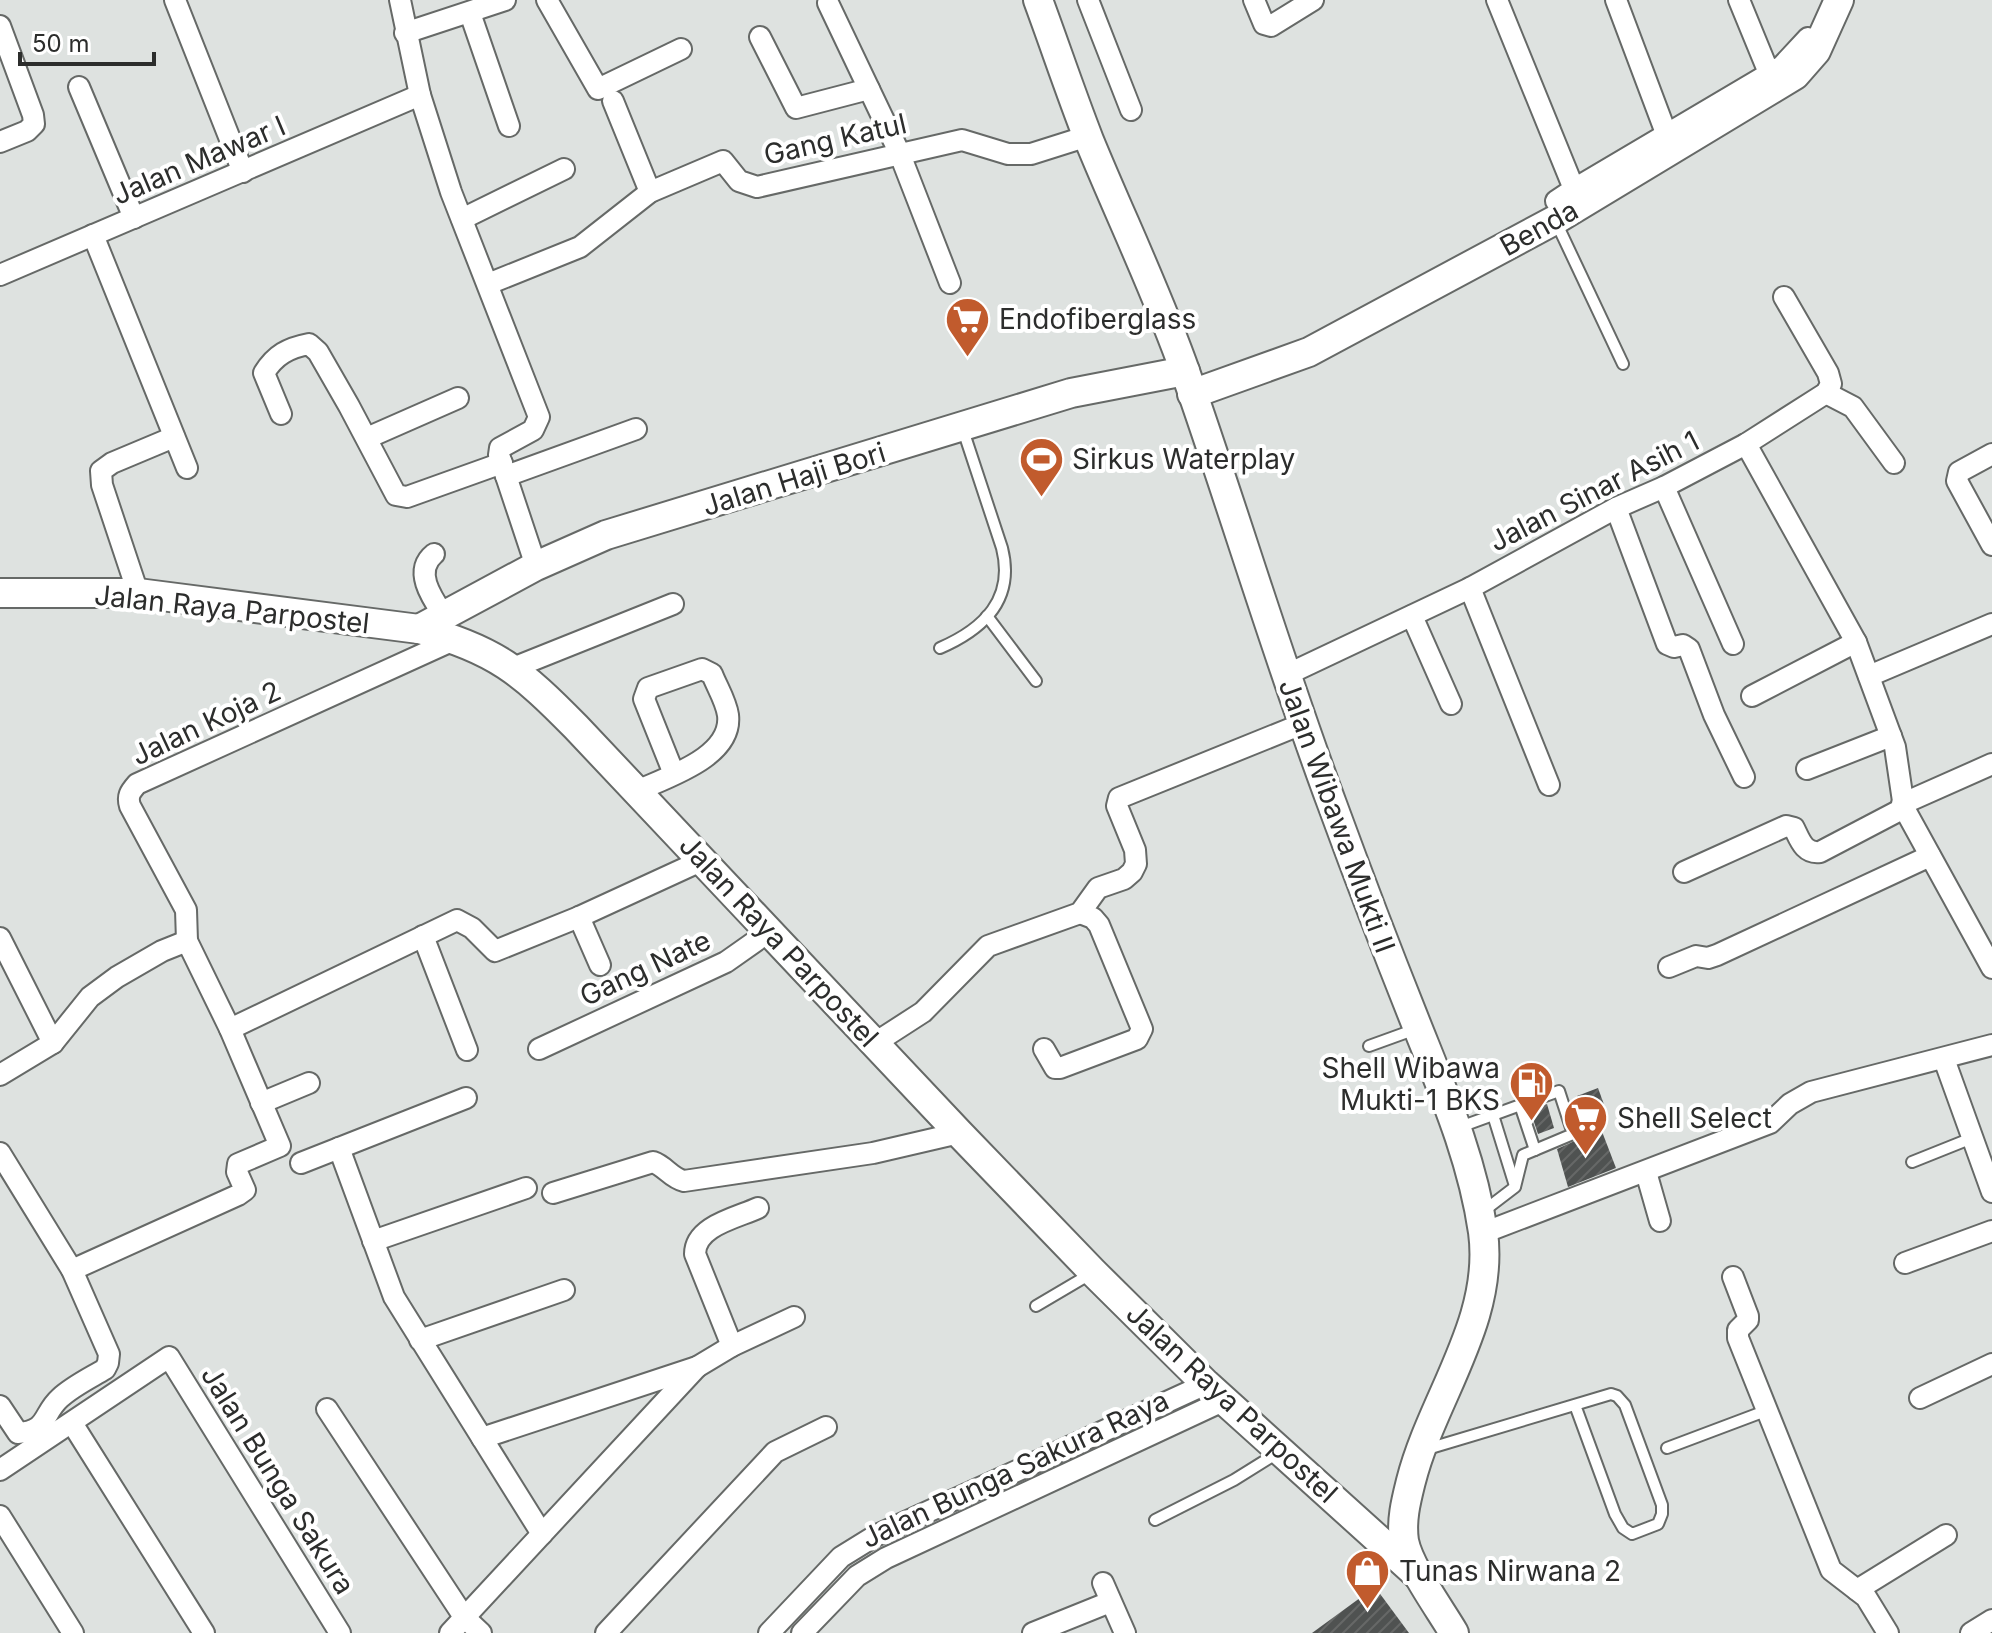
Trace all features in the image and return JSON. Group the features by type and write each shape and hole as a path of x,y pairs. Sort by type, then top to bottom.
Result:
{"main road":[{"name":"Jalan Wibawa Mukti II","path":"1038,0 1088,136 1160,305 1284,676 1458,1128 1481,1224 1484,1262 1476,1315 1419,1452 1404,1510 1404,1544 1454,1633"},
{"name":"Benda","path":"1188,383 1309,352 1795,75 1816,51 1839,0"},
{"name":"Jalan Haji Bori","path":"450,627 536,566 606,535 1071,393 1188,383"},
{"name":"Jalan Raya Parpostel","path":"1,592 138,593 419,629 450,627 513,668 554,704 1093,1272 1216,1392 1421,1578"}],"street":[{"path":"175,0 243,172"},
{"path":"400,0 420,95 462,219 539,417 533,430 500,448 536,566"},
{"path":"405,33 505,0"},
{"path":"547,0 598,89 681,49"},
{"path":"1088,0 1131,110"},
{"path":"1254,0 1264,24 1271,26 1313,0"},
{"path":"1497,0 1574,189"},
{"path":"1616,0 1666,133"},
{"path":"1739,0 1769,73"},
{"path":"1556,210 1574,189 1782,66 1816,26 1827,0"},
{"path":"828,3 899,152 950,283"},
{"path":"470,13 509,126"},
{"path":"0,26 34,124 27,131 0,142"},
{"path":"760,37 796,108 869,89"},
{"path":"79,87 134,218"},
{"name":"Jalan Mawar I","path":"0,275 420,95"},
{"path":"613,101 650,192"},
{"name":"Gang Katul","path":"488,284 580,247 650,192 723,161 739,181 757,187 962,140 1008,154 1031,154 1088,136"},
{"path":"462,219 564,169"},
{"path":"93,235 187,468"},
{"path":"1784,297 1828,373 1831,384 1826,393 1853,407 1894,463"},
{"path":"281,414 264,373 271,361 291,347 309,344 318,352 392,487 401,497 636,429"},
{"name":"Jalan Sinar Asih 1","path":"1284,676 1470,588 1616,508 1664,487 1746,444 1826,393"},
{"path":"367,438 458,398"},
{"path":"138,593 102,485 101,471 112,463 174,437"},
{"path":"1746,444 1856,642 1891,736 1903,806 1990,958"},
{"path":"1992,454 1959,472 1957,481 1992,545"},
{"path":"1664,487 1733,644"},
{"path":"1616,508 1667,644 1674,647 1683,645 1689,649 1714,715 1744,777"},
{"path":"434,554 427,560 424,569 426,585 450,627"},
{"path":"1470,588 1549,785"},
{"path":"513,668 673,604"},
{"path":"1412,616 1451,704"},
{"path":"1869,676 1992,624"},
{"name":"Jalan Koja 2","path":"72,1270 238,1195 245,1190 237,1172 238,1164 280,1146 230,1029 187,941 186,910 128,798 137,784 450,627"},
{"path":"1752,696 1856,642"},
{"path":"637,791 674,774 719,748 728,727 728,713 712,674 702,669 648,688 644,699 674,774"},
{"path":"875,1043 923,1012 988,946 1080,913 1098,888 1124,879 1132,872 1136,864 1135,850 1117,806 1119,798 1302,724"},
{"path":"1807,769 1891,736"},
{"path":"1684,872 1786,826 1794,828 1808,851 1820,852 1903,806 1992,764"},
{"path":"1669,967 1696,956 1708,958 1717,955 1930,856"},
{"path":"230,1029 457,920 472,928 495,951 579,917 703,860"},
{"path":"1044,1049 1052,1065 1060,1068 1137,1039 1142,1029 1099,925 1093,918 1080,913"},
{"path":"579,917 600,965"},
{"name":"Gang Nate","path":"539,1049 726,962 770,931"},
{"path":"423,936 467,1050"},
{"path":"0,938 53,1043"},
{"path":"0,1075 53,1043 90,997 128,971 187,941"},
{"path":"1481,1224 1646,1172 1770,1123 1790,1104 1811,1092 1992,1045"},
{"path":"1944,1059 1990,1180"},
{"path":"261,1103 309,1083"},
{"path":"301,1163 466,1098"},
{"path":"553,1193 653,1162 684,1181 873,1153 959,1133"},
{"path":"339,1148 394,1297 542,1534"},
{"path":"0,1153 72,1270 109,1354 105,1369 59,1398 44,1423 33,1432 18,1433 0,1406"},
{"path":"1646,1172 1660,1221"},
{"path":"373,1241 526,1188"},
{"path":"732,1346 695,1254 695,1243 702,1234 758,1208"},
{"path":"1905,1263 1992,1231"},
{"path":"1733,1277 1748,1316 1737,1334 1831,1570 1866,1597 1888,1633"},
{"path":"420,1340 564,1290"},
{"path":"482,1438 697,1367 732,1346 794,1317"},
{"name":"Jalan Bunga Sakura","path":"72,1423 169,1357 340,1633"},
{"path":"1920,1398 1992,1364"},
{"path":"450,1633 697,1367"},
{"name":"Jalan Bunga Sakura Raya","path":"769,1633 841,1557 875,1536 1044,1458 1216,1392"},
{"name":"Jalan Bunga Sakura Raya","path":"802,1633 857,1576 886,1558 1055,1477 1216,1392"},
{"path":"327,1409 464,1617 481,1633"},
{"path":"0,1470 72,1423 204,1633"},
{"path":"606,1633 775,1452 826,1427"},
{"path":"1044,1458 1055,1477"},
{"path":"0,1516 73,1633"},
{"path":"1857,1590 1946,1535"},
{"path":"875,1536 886,1558"},
{"path":"1033,1633 1107,1593 1125,1633"},
{"path":"1971,1633 1992,1620"}],"lane":[{"path":"1556,210 1623,364"},
{"path":"940,648 961,639 987,616 1004,588 1006,564 962,428"},
{"path":"987,616 1036,681"},
{"path":"1369,1046 1418,1028"},
{"path":"1458,1128 1559,1091 1573,1134 1523,1155 1515,1187 1481,1224"},
{"path":"1520,1105 1535,1150"},
{"path":"1493,1115 1515,1187"},
{"path":"1912,1162 1972,1138"},
{"path":"1036,1306 1093,1272"},
{"path":"1419,1452 1611,1394 1625,1405 1662,1505 1658,1524 1632,1534 1623,1528 1575,1405"},
{"path":"1667,1448 1768,1410"},
{"path":"1155,1520 1234,1480 1281,1451"}],"building":[{"path":"1598,1088 1606,1110 1585,1120 1577,1096"},
{"path":"1547,1104 1554,1128 1538,1134 1530,1110"},
{"name":"Shell Select","path":"1601,1129 1616,1168 1568,1187 1557,1149"},
{"name":"Tunas Nirwana 2","path":"1375,1587 1409,1633 1312,1633"}],"place":[{"name":"Endofiberglass","path":"968,358"},
{"name":"Sirkus Waterplay","path":"1041,498"},
{"name":"Shell Wibawa Mukti-1 BKS","path":"1531,1123"},
{"name":"Shell Select","path":"1586,1157"},
{"name":"Tunas Nirwana 2","path":"1368,1610"}]}
